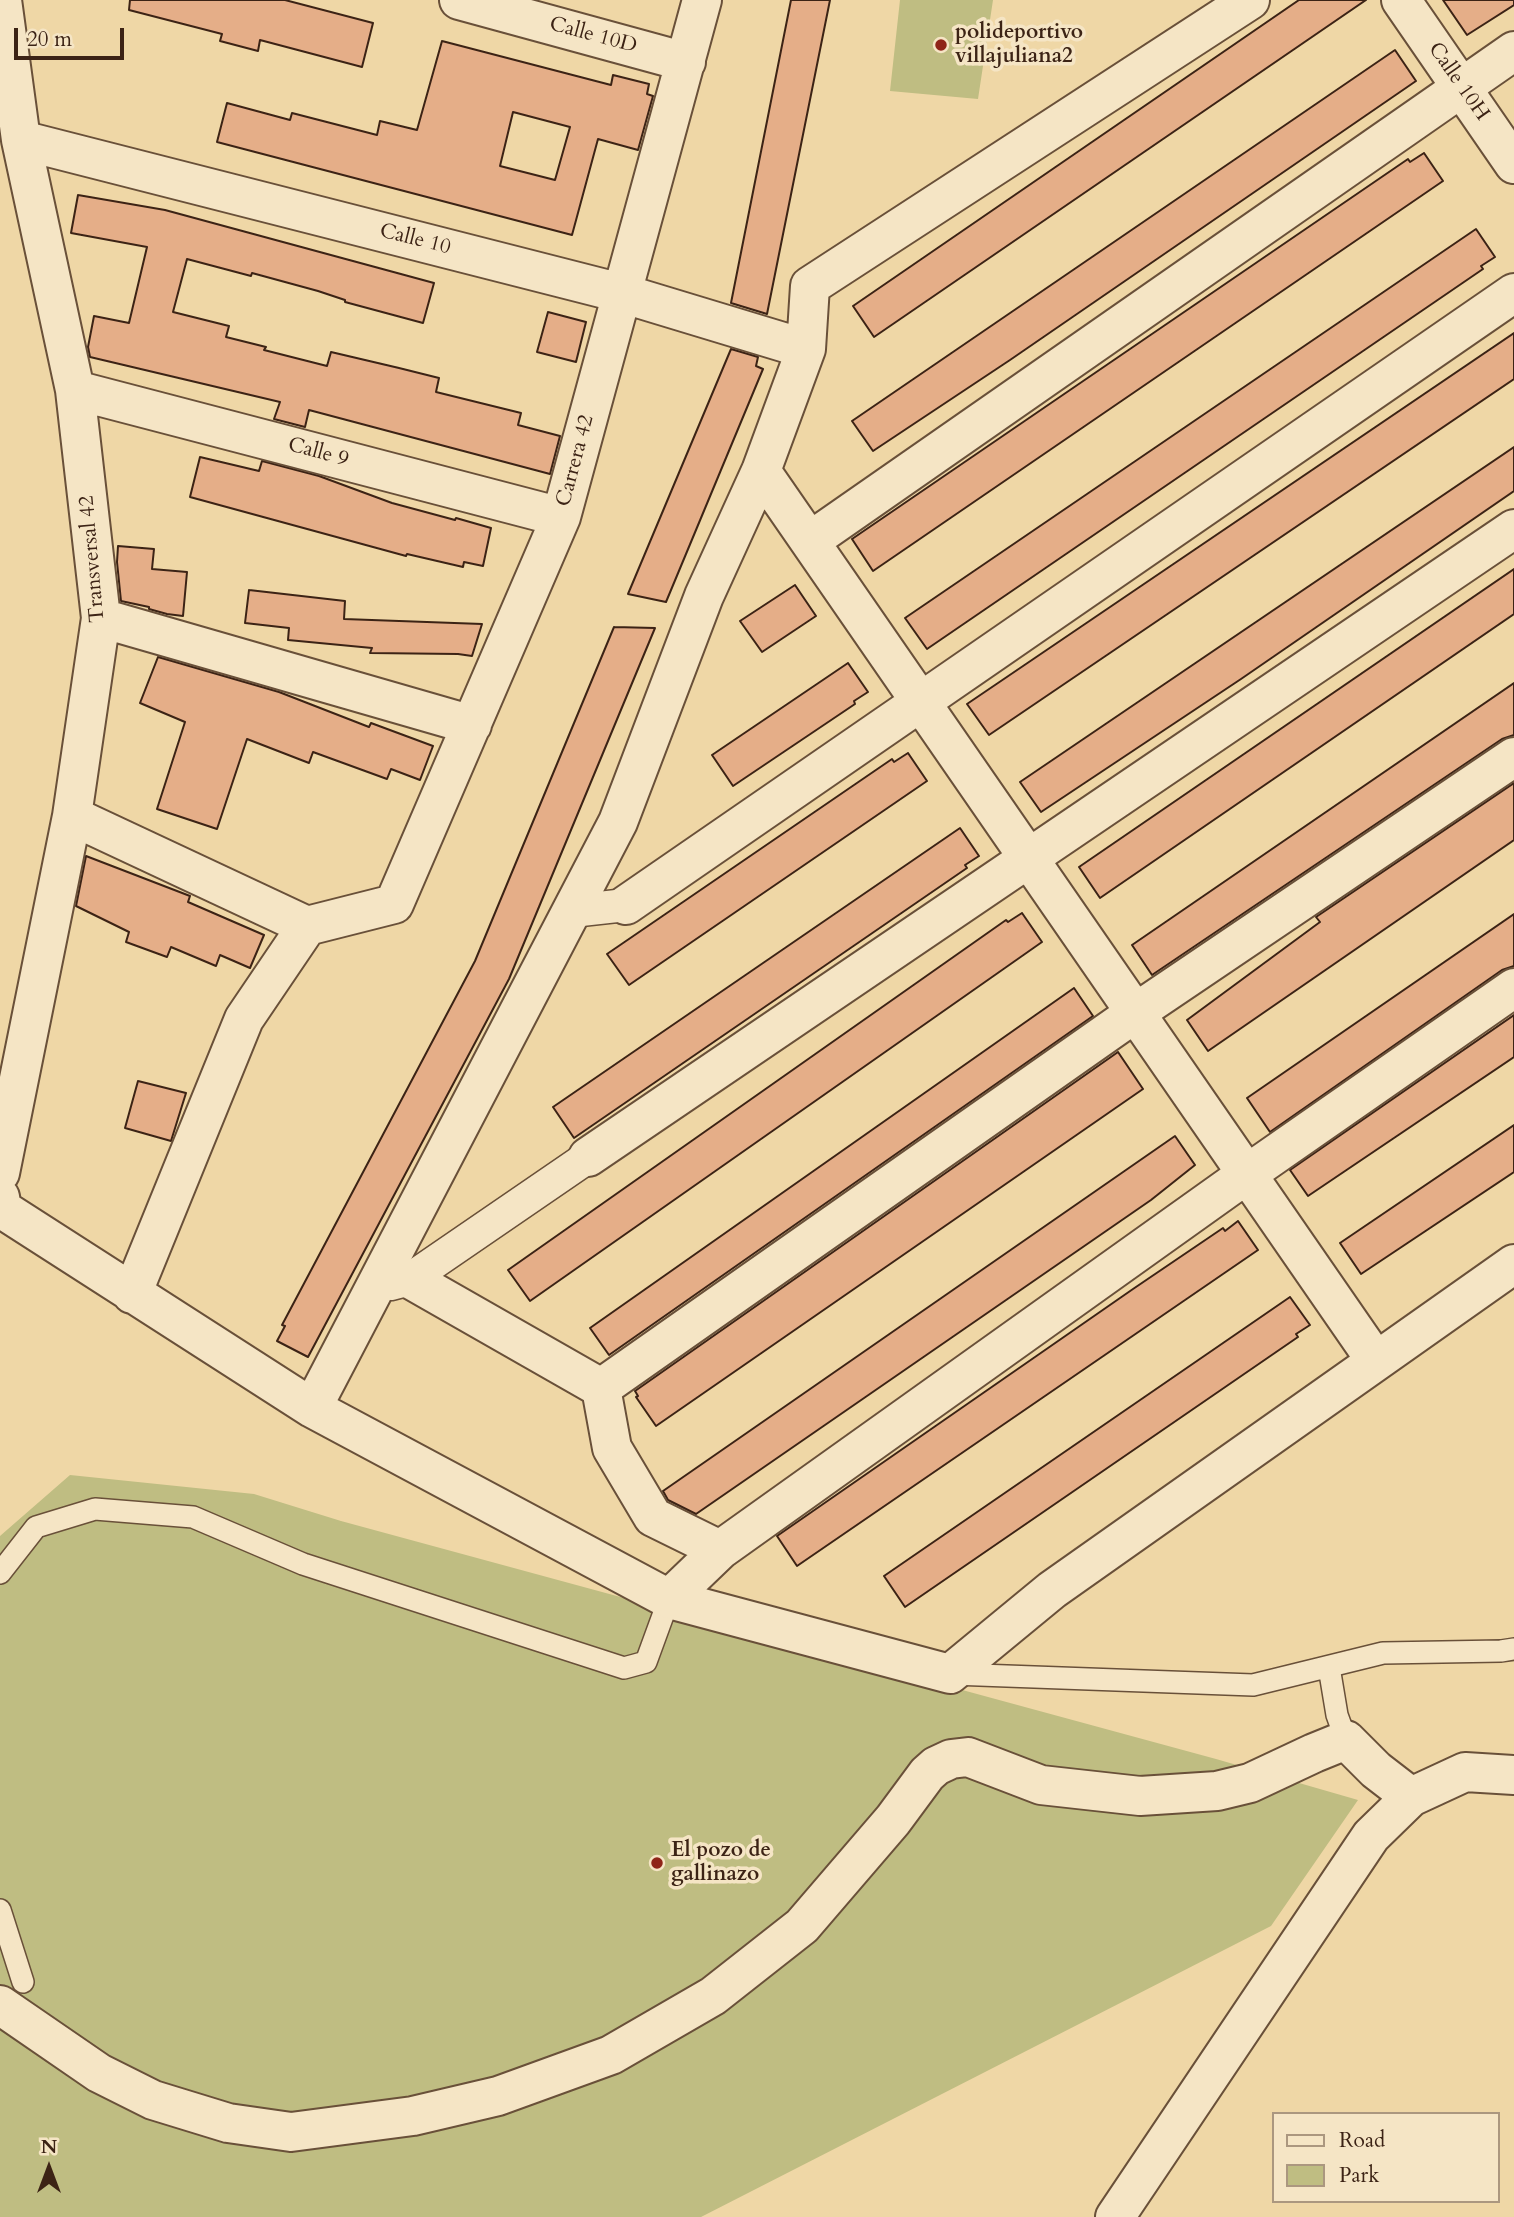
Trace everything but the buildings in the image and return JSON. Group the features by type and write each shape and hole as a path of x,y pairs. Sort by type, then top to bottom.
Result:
{"street":[{"name":"Transversal 42","path":"0,1173 72,816 101,618 75,390 21,140 2,0"},
{"name":"Calle 10D","path":"459,0 686,62"},
{"name":"Carrera 42","path":"307,926 394,904 561,517 702,0"},
{"path":"312,1408 393,1283 572,911 618,822 704,596 761,471 806,349 810,286 1250,0"},
{"name":"Calle 10H","path":"1401,0 1514,164"},
{"path":"810,541 1514,51"},
{"name":"Calle 10","path":"21,140 621,293 806,349"},
{"path":"572,911 626,905 1514,293"},
{"name":"Calle 9","path":"75,390 561,517"},
{"path":"761,471 1376,1361"},
{"path":"393,1283 588,1157 1514,529"},
{"path":"101,618 472,725"},
{"path":"601,1388 1135,1013 1514,757"},
{"path":"72,816 307,926 244,1019 132,1294"},
{"path":"669,1599 720,1550 1247,1174 1514,988"},
{"path":"0,1197 2,1209 312,1408 669,1599 950,1674 1052,1590 1514,1264"},
{"path":"393,1283 601,1388"},
{"path":"601,1388 612,1448 653,1517 720,1550"},
{"path":"12,1994 99,2073 153,2100 228,2123 291,2132 413,2116 498,2096 611,2055 713,1996 802,1926 893,1820 926,1774 951,1759 968,1757 1041,1785 1140,1796 1217,1791 1250,1783 1346,1740 1376,1770 1410,1797"},
{"path":"1115,2217 1371,1836 1410,1797 1465,1772 1514,1775"}],"lane":[{"path":"0,1573 36,1527 94,1509 193,1517 303,1563 624,1668 646,1662 669,1599"},
{"path":"950,1674 1253,1685 1383,1653 1514,1649"},
{"path":"1329,1667 1337,1715 1346,1740"},
{"path":"0,1910 12,1994"}],"green space":[{"name":"polideportivo villajuliana2","path":"900,0 993,0 978,99 890,91"},
{"name":"El pozo de gallinazo","path":"70,1475 254,1494 341,1521 1358,1800 1271,1926 701,2217 0,2217 0,1536"}],"place":[{"name":"polideportivo villajuliana2","path":"941,45"},
{"name":"El pozo de gallinazo","path":"657,1863"}]}
